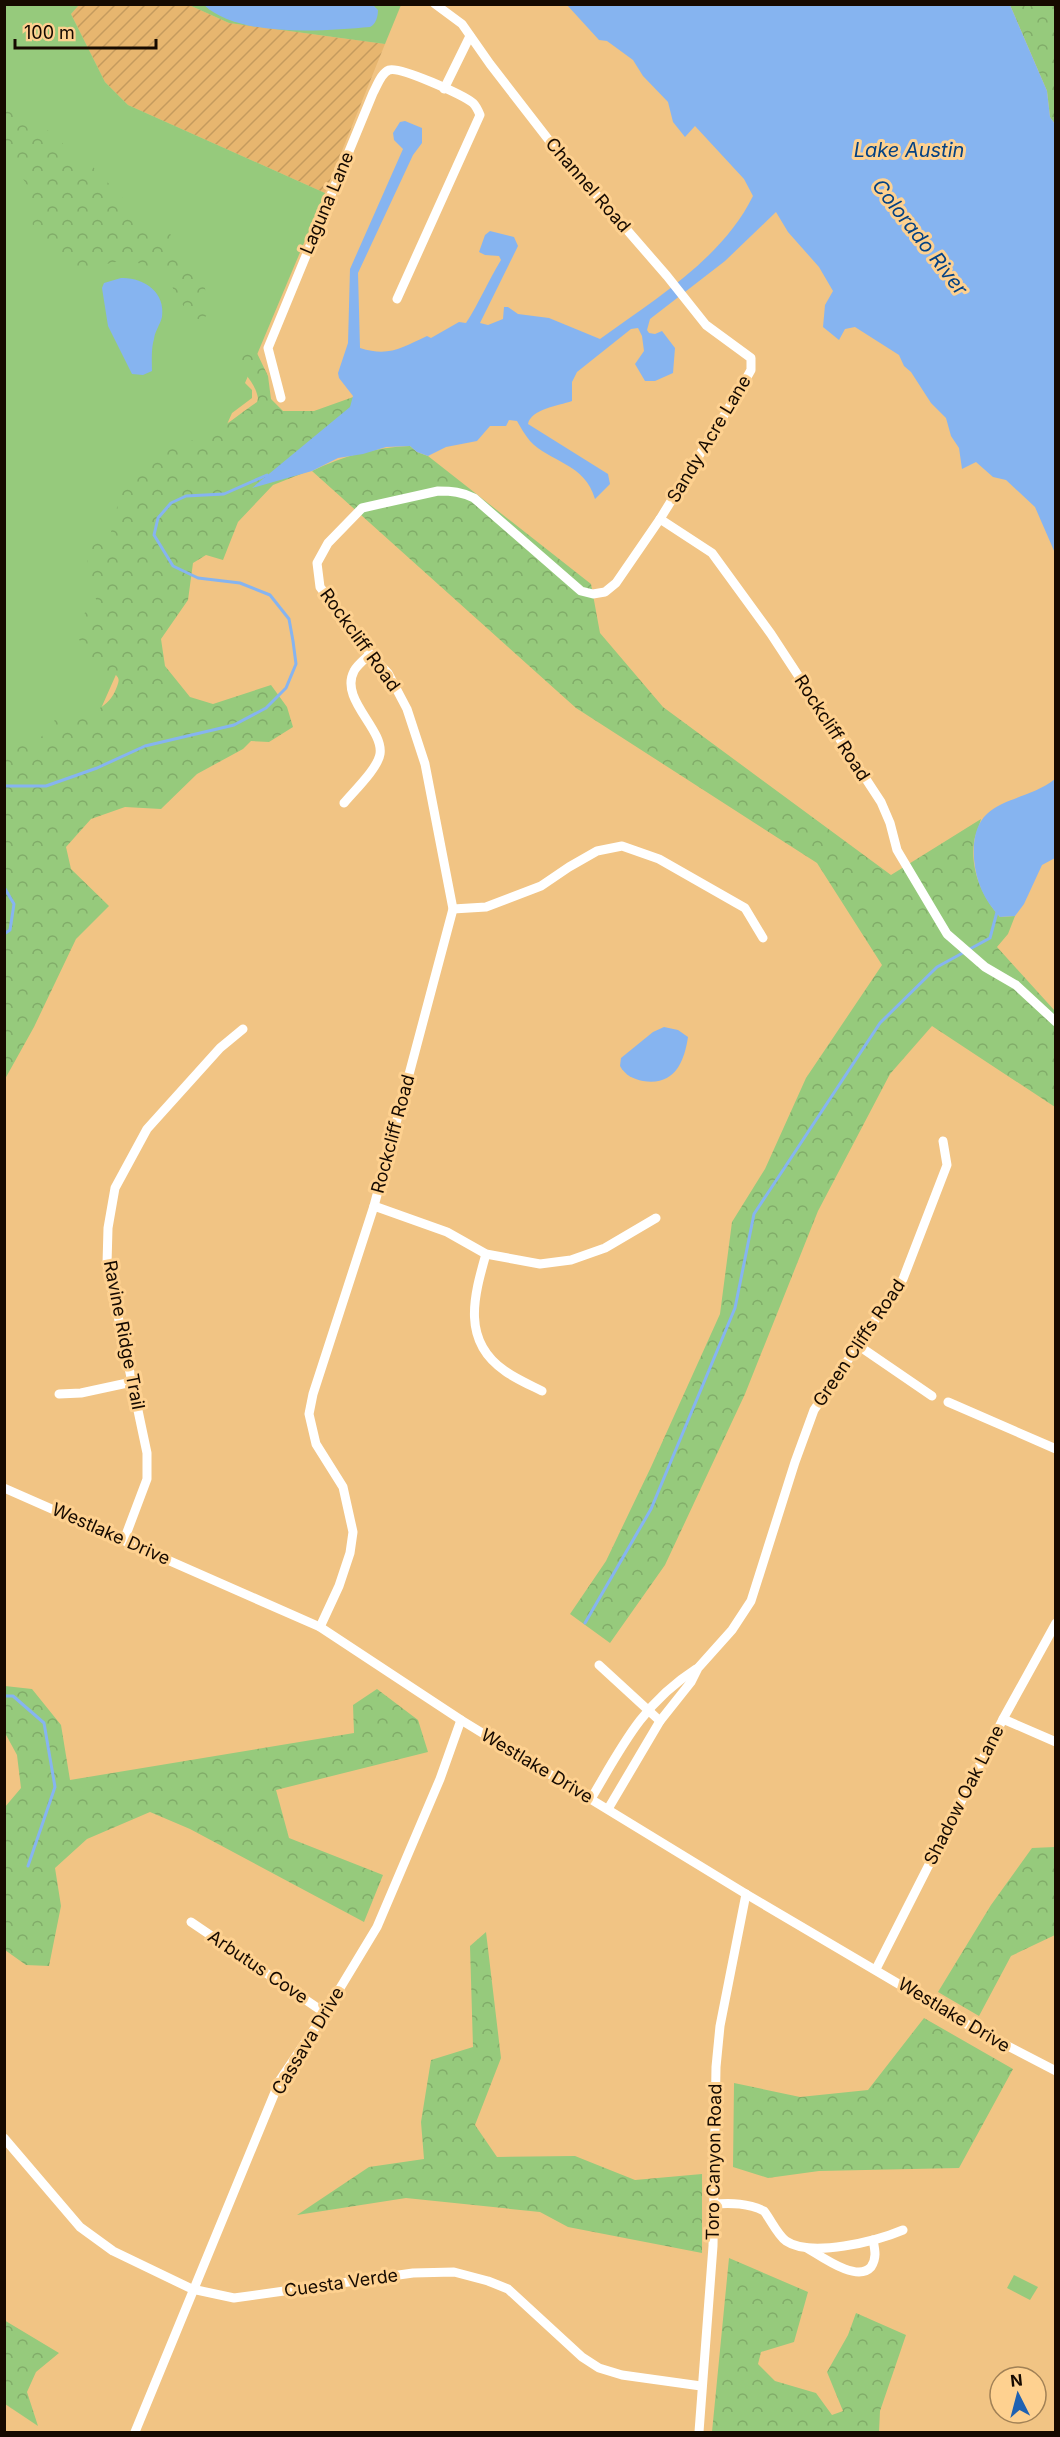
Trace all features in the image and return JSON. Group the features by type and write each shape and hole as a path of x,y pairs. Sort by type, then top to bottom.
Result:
{"street":[{"name":"Channel Road","path":"435,4 455,17 548,139 667,276 706,325 751,358"},
{"path":"444,89 470,36"},
{"name":"Laguna Lane","path":"281,398 268,348 380,79 388,70 397,69 418,75 475,104 480,115 397,299"},
{"name":"Sandy Acre Lane","path":"660,519 742,386 751,370 751,358"},
{"name":"Rockcliff Road","path":"320,1627 339,1586 350,1553 353,1532 343,1487 316,1444 309,1414 313,1394 374,1206 453,909 425,764 407,709 388,673 370,654 320,587 317,563 328,543 362,508 438,491 461,492 474,498 581,591 592,594 605,592 616,583 660,519 712,553 771,634 881,802 897,849 947,934 985,968 1016,985 1056,1022"},
{"path":"345,803 378,761 381,752 379,742 364,718 352,688 354,671 370,654"},
{"path":"453,909 486,907 541,886 597,851 622,846 659,859 745,908 763,939"},
{"name":"Ravine Ridge Trail","path":"124,1540 147,1479 147,1453 107,1264 108,1228 116,1188 147,1129 220,1048 243,1029"},
{"name":"Green Cliffs Road","path":"591,1798 632,1730 648,1710 677,1682 698,1668 732,1630 751,1601 814,1410 897,1289 907,1268 947,1165 943,1141"},
{"path":"374,1206 447,1232 486,1254 540,1264 571,1260 605,1248 656,1218"},
{"path":"486,1254 475,1293 473,1321 482,1348 504,1371 542,1391"},
{"path":"859,1346 932,1396"},
{"path":"59,1394 81,1393 132,1382"},
{"path":"948,1402 1056,1449"},
{"name":"Westlake Drive","path":"4,1488 320,1627 461,1720 746,1894 975,2029 1056,2071"},
{"name":"Shadow Oak Lane","path":"876,1969 1003,1719 1056,1623"},
{"path":"599,1665 660,1721"},
{"name":"Green Cliffs Road","path":"608,1809 660,1721 692,1682 698,1668"},
{"path":"1003,1719 1056,1742"},
{"name":"Cassava Drive","path":"135,2433 192,2289 280,2080 325,2013 377,1927 440,1779 461,1720"},
{"name":"Toro Canyon Road","path":"699,2433 701,2386 709,2311 714,2204 716,2067 720,2026 746,1894"},
{"name":"Arbutus Cove","path":"191,1922 325,2013"},
{"name":"Cuesta Verde","path":"4,2139 80,2227 113,2251 192,2289 234,2298 413,2273 454,2272 508,2289 582,2358 599,2368 622,2375 701,2386"},
{"path":"714,2204 753,2206 764,2211 786,2241 807,2248 844,2269 861,2273 867,2271 874,2262 873,2240"},
{"path":"807,2248 873,2240 903,2230"}],"shaded area":[{"path":"79,5 189,5 229,23 385,44 325,193 128,105 105,82 71,14"}],"green space":[{"path":"5,5 79,5 71,14 105,82 128,105 325,193 245,383 252,390 252,398 232,413 5,925"},
{"path":"189,5 401,5 385,44 229,23"},
{"path":"1010,5 1055,5 1055,124 1050,117 1047,91"},
{"path":"5,91 18,109 57,137 80,163 93,167 145,222 169,232 180,250 195,267 205,288 208,314 202,320 191,317 174,292 170,278 159,270 138,263 120,261 84,269 45,250 35,235 31,217 30,190 5,156"},
{"path":"255,349 268,376 271,399 283,411 314,411 356,396 363,412 306,472 273,485 238,522 223,560 206,555 193,563 188,600 161,639 165,666 190,697 213,704 271,685 287,707 293,727 269,742 251,741 243,749 197,774 161,809 125,807 91,819 66,847 71,869 109,906 76,939 34,1027 5,1079 5,744 25,733 37,743 57,718 66,716 75,719 88,714 104,705 113,695 118,682 117,676 113,673 93,673 88,666 89,653 76,635 79,617 97,604 85,550 110,536 120,495 141,470 144,460 159,456 178,441 199,439 209,434 257,402 256,391 235,357"},
{"path":"410,446 417,452 428,456 591,584 600,633 663,707 891,875 981,819 973,852 979,882 988,901 1000,917 1015,916 1008,934 997,947 1055,1011 1055,1107 932,1026 890,1074 818,1211 745,1394 665,1565 610,1643 570,1614 606,1561 720,1314 732,1222 765,1169 806,1078 882,965 817,863 576,708 312,471 360,453"},
{"path":"5,1686 32,1689 61,1725 70,1780 354,1733 353,1705 377,1689 418,1720 428,1752 276,1790 289,1838 383,1875 364,1922 190,1829 150,1812 87,1839 55,1868 61,1906 49,1966 26,1965 5,1950 5,1807 21,1788 17,1755 5,1733"},
{"path":"1055,1847 1055,1935 1011,1956 979,2016 938,1992 991,1905 1032,1848"},
{"path":"486,1932 501,2058 475,2125 497,2157 575,2156 635,2180 702,2174 702,2253 568,2227 540,2212 406,2198 297,2215 369,2167 424,2159 421,2122 431,2060 473,2047 470,1946"},
{"path":"924,2018 1013,2069 959,2168 819,2171 768,2178 733,2167 734,2083 800,2097 868,2090"},
{"path":"729,2258 808,2292 794,2342 761,2352 758,2364 775,2381 816,2393 832,2415 843,2411 827,2372 848,2335 856,2313 906,2335 880,2411 879,2432 712,2432"},
{"path":"1014,2275 1038,2287 1030,2300 1007,2288"},
{"path":"4,2320 59,2353 36,2372 27,2392 38,2426 5,2404"}],"water":[{"path":"204,5 373,5 378,10 378,15 370,27 283,30 238,23 219,16"},
{"name":"Lake Austin","path":"567,5 1010,5 1047,91 1050,117 1055,124 1055,553 1035,507 1006,480 993,477 976,462 962,469 959,448 951,436 946,418 931,403 911,372 904,366 899,355 855,327 845,329 839,340 823,327 825,305 833,291 819,267 788,232 776,212 725,261 650,319 647,330 649,333 655,334 662,331 675,348 673,373 655,381 645,381 635,364 644,351 642,336 638,328 631,329 577,372 572,382 572,401 540,411 530,419 528,424 608,474 610,484 595,499 590,487 575,470 538,448 528,439 517,421 509,420 506,426 490,426 477,441 446,447 428,456 417,452 410,446 386,447 338,458 312,471 252,488 350,407 353,396 339,378 338,373 348,343 350,269 403,149 394,140 393,133 400,122 405,121 422,128 422,143 413,155 358,273 360,348 370,351 395,350 427,336 431,338 459,322 466,323 501,260 499,256 479,252 485,235 490,231 514,237 518,246 480,323 488,325 503,319 504,307 508,307 518,314 549,318 600,339 686,276 724,239 740,219 753,196 744,179 695,126 685,137 673,122 668,102 643,76 633,60 607,41 599,40"},
{"path":"121,278 145,283 157,293 162,308 162,317 153,343 152,371 143,375 132,374 108,326 102,288 104,283"},
{"path":"1055,779 1055,858 1042,865 1024,904 1015,916 1000,917 985,897 977,875 974,859 975,838 980,823 988,813 1000,805 1041,788"},
{"path":"664,1027 678,1030 688,1037 684,1056 676,1071 663,1080 654,1082 639,1080 627,1074 620,1066 621,1058 653,1032"}],"waterway":[{"path":"4,786 46,786 97,768 145,746 234,725 266,708 286,688 296,664 293,641 289,619 270,595 240,583 198,578 173,566 154,535 158,518 171,503 186,496 224,494 267,475"},
{"path":"4,887 14,904 10,930 4,934"},
{"path":"585,1623 651,1509 735,1308 754,1214 880,1023 937,967 990,938 997,912"},
{"path":"4,1696 13,1696 44,1723 55,1787 28,1866"}],"water label":[{"name":"Colorado River","path":"920,237"}]}
